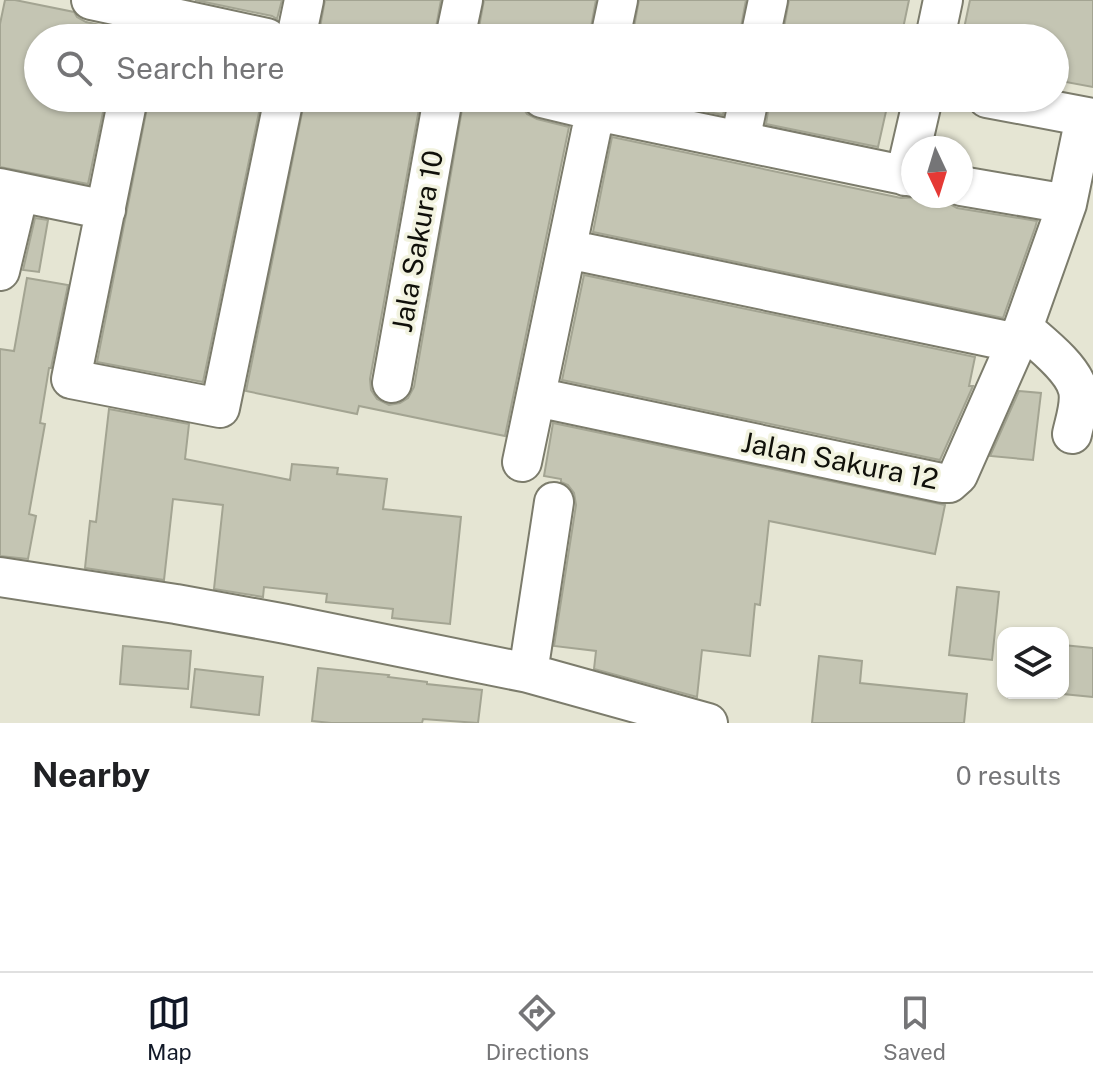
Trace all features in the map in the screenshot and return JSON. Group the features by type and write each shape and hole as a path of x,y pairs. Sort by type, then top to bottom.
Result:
{"street":[{"path":"91,0 144,16 189,24"},
{"path":"299,24 304,0"},
{"path":"458,24 463,0"},
{"path":"613,24 618,0"},
{"path":"763,24 768,0"},
{"path":"938,24 943,0"},
{"path":"125,112 71,379 220,408 281,112"},
{"name":"Jala Sakura 10","path":"392,383 440,112"},
{"path":"522,462 596,112"},
{"path":"625,112 740,141 901,174"},
{"path":"740,141 746,112"},
{"path":"916,136 920,112"},
{"path":"1058,112 1089,118"},
{"name":"Jalan Sakura 12","path":"536,397 949,483 958,475 1020,336 1067,204 1089,118"},
{"path":"973,188 1067,204"},
{"path":"0,271 10,190 106,210"},
{"path":"567,249 1020,336 1073,376 1079,400 1072,434"},
{"path":"528,673 554,502"},
{"path":"0,577 143,598 528,673 708,723"}],"building":[{"path":"5,0 15,0 74,12 77,17 95,24 24,24 24,112 103,112 88,184 0,167 0,24"},
{"path":"195,0 282,0 277,19"},
{"path":"325,0 441,0 437,24 321,24"},
{"path":"484,0 596,0 592,24 480,24"},
{"path":"639,0 746,0 742,24 635,24"},
{"path":"789,0 909,0 904,24 785,24"},
{"path":"970,0 1093,0 1093,87 1069,83 1069,24 965,24"},
{"path":"146,112 259,112 203,382 97,362"},
{"path":"302,112 418,112 370,379 371,390 377,399 389,405 408,398 414,387 462,112 526,112 537,119 569,127 505,436 359,406 357,414 246,391"},
{"path":"768,112 886,112 878,147 766,124"},
{"path":"612,137 901,198 901,208 957,208 1037,221 1003,318 593,232"},
{"path":"35,218 48,220 39,272 23,270"},
{"path":"584,275 975,357 969,386 973,386 940,460 562,380"},
{"path":"27,278 68,285 40,423 45,424 29,514 36,516 28,559 0,556 0,349 14,351"},
{"path":"1019,391 1041,393 1033,460 990,456"},
{"path":"109,409 189,424 185,459 290,480 292,464 338,468 337,474 387,479 383,509 461,517 450,624 392,618 393,609 326,602 327,594 264,587 263,597 214,589 223,505 173,499 164,580 85,568 90,521 96,522"},
{"path":"553,423 945,505 935,554 769,521 760,605 755,604 750,656 702,650 697,697 594,669 596,651 554,646 576,505 574,493 568,485 561,479 544,476"},
{"path":"957,587 999,592 992,660 949,655"},
{"path":"123,646 191,651 188,689 120,684"},
{"path":"1069,646 1093,648 1093,697 1069,695"},
{"path":"819,656 862,661 860,683 967,694 964,723 812,723"},
{"path":"318,668 389,675 427,684 482,690 478,723 423,719 422,723 312,721"},
{"path":"195,669 263,677 259,715 191,707"}]}
